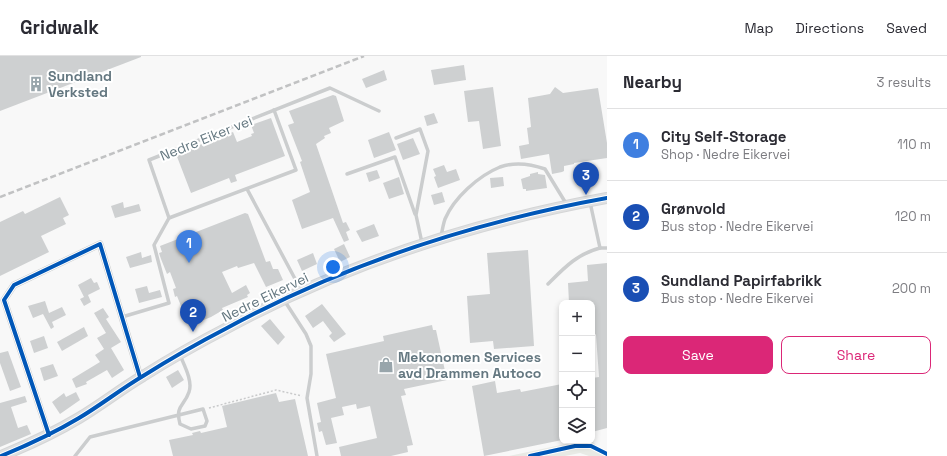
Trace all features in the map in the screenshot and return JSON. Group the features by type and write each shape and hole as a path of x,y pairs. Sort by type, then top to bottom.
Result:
{"main road":[{"name":"Nedre Eikervei","path":"8,455 49,435 79,418 140,377 180,354 301,290 440,238 567,205 607,198"}],"street":[{"path":"49,435 2,302 14,285 100,244 140,377"}],"lane":[{"name":"Nedre Eiker vei","path":"169,218 149,160 330,88 379,110"},
{"path":"122,317 169,303 154,245 169,218 296,170 274,110"},
{"path":"396,138 420,129 428,151 416,215"},
{"path":"347,174 395,157 416,215 423,244"},
{"path":"440,238 445,220 460,197 476,182 500,167 516,164 534,165 545,168 567,205"},
{"path":"247,189 301,290"},
{"path":"589,201 600,248"},
{"path":"548,284 581,254 600,248 607,248"},
{"path":"283,299 306,334 311,346 311,374 307,398 317,456"},
{"path":"75,456 90,437 178,415 203,409 208,421 205,426 191,429 180,424 178,415 178,410 189,392 189,381 180,354"}],"path":[{"path":"203,409 276,390 307,398"}],"shaded area":[{"path":"566,444 595,444 603,452 607,451 607,456 589,456 580,453 565,456 509,456"}],"building":[{"name":"Sundland Verksted","path":"0,56 141,56 141,57 0,111"},
{"path":"464,65 466,80 434,85 431,70"},
{"path":"384,70 387,80 366,88 362,79"},
{"path":"493,87 501,146 483,149 479,121 468,122 464,91"},
{"path":"555,87 563,93 598,88 607,143 607,158 574,163 564,166 564,171 562,172 552,174 549,154 521,159 519,146 529,144 527,128 531,127 528,98 550,94"},
{"path":"333,95 336,96 344,121 329,128 331,133 324,136 325,138 316,144 343,223 346,222 350,230 346,232 349,240 344,242 333,218 302,229 292,200 310,192 300,162 302,161 288,125 294,123 289,111"},
{"path":"434,113 438,123 427,126 424,116"},
{"path":"271,118 285,156 235,175 237,181 231,183 229,178 191,193 176,154 233,132 237,142 252,136 251,134 254,133 251,125"},
{"path":"389,132 396,150 374,158 368,140"},
{"path":"413,138 420,154 403,160 397,144"},
{"path":"444,165 447,172 456,169 460,180 438,188 433,169"},
{"path":"377,170 380,178 369,182 366,173"},
{"path":"538,172 538,174 545,175 547,188 526,191 526,189 523,189 521,179"},
{"path":"399,177 404,194 389,199 383,183"},
{"path":"503,177 504,186 491,188 490,178"},
{"path":"442,192 445,202 434,205 431,195"},
{"path":"60,197 69,215 63,218 66,224 41,236 49,252 0,276 0,222 23,211 25,214"},
{"path":"123,202 124,208 139,204 141,211 115,218 111,206"},
{"path":"245,213 248,214 266,262 270,261 273,269 278,269 283,280 266,287 254,263 238,268 237,266 222,272 232,293 246,285 250,293 247,295 248,297 222,308 223,310 211,317 189,326 177,296 175,297 173,289 176,288 170,272 167,274 161,259 159,253 162,252 160,246"},
{"path":"374,224 379,236 362,242 356,231"},
{"path":"344,244 350,257 340,262 334,249"},
{"path":"528,250 534,346 494,349 493,341 470,343 467,296 490,294 487,253"},
{"path":"141,252 142,258 151,255 152,262 130,268 126,257"},
{"path":"313,253 317,264 302,271 297,260"},
{"path":"607,263 607,428 595,431 595,378 599,377 595,334 595,300 569,300 568,283 588,281 587,265"},
{"path":"91,278 94,283 97,282 100,289 88,295 91,302 84,306 80,299 84,297 78,285"},
{"path":"147,286 149,293 160,290 162,297 139,303 135,289"},
{"path":"45,301 49,313 62,307 66,315 52,322 54,327 51,329 43,314 33,318 28,306"},
{"path":"322,304 346,334 334,342 329,336 332,333 323,321 313,328 305,316"},
{"path":"103,308 109,317 106,319 121,342 111,348 124,370 112,378 107,370 86,382 87,384 76,388 72,379 100,362 95,355 104,349 97,338 106,333 94,313"},
{"path":"270,319 285,337 278,345 261,326"},
{"path":"432,325 433,330 436,330 447,380 404,389 406,395 401,396 413,445 407,446 408,452 391,456 341,456 339,447 377,438 370,406 357,409 356,404 342,407 344,415 331,418 337,443 326,445 322,431 319,432 317,423 321,422 317,403 336,398 326,354 384,341 383,336"},
{"path":"84,327 88,336 62,351 57,342"},
{"path":"44,336 48,348 34,353 30,341"},
{"path":"8,351 21,387 10,391 0,363 0,353"},
{"path":"53,364 58,376 44,381 40,368"},
{"path":"178,370 184,380 172,388 166,377"},
{"path":"495,381 497,393 520,389 521,392 559,385 559,441 484,456 472,386"},
{"path":"76,392 80,400 60,414 52,402 64,393 66,397"},
{"path":"276,393 279,402 295,399 308,456 173,456 169,440 193,435 192,433 200,431 201,433 227,427 222,406"},
{"path":"25,396 27,402 11,407 18,428 27,425 31,434 0,447 0,403"}],"railway":[{"path":"0,197 364,56"}],"cycle path":[{"path":"1,456 21,448 70,423 135,381 205,339 272,305 318,284 364,265 460,233 509,219 607,198"},
{"path":"49,435 4,300 14,285 100,244 140,377"},
{"path":"530,456 575,446 591,446 607,454"}],"place":[{"name":"Sundland Verksted","path":"36,84"},
{"name":"Sundland Papirfabrikk","path":"586,195"},
{"name":"City Self-Storage","path":"189,263"},
{"name":"Grønvold","path":"193,332"},
{"name":"Mekonomen Services avd Drammen Autoco","path":"386,365"}]}
